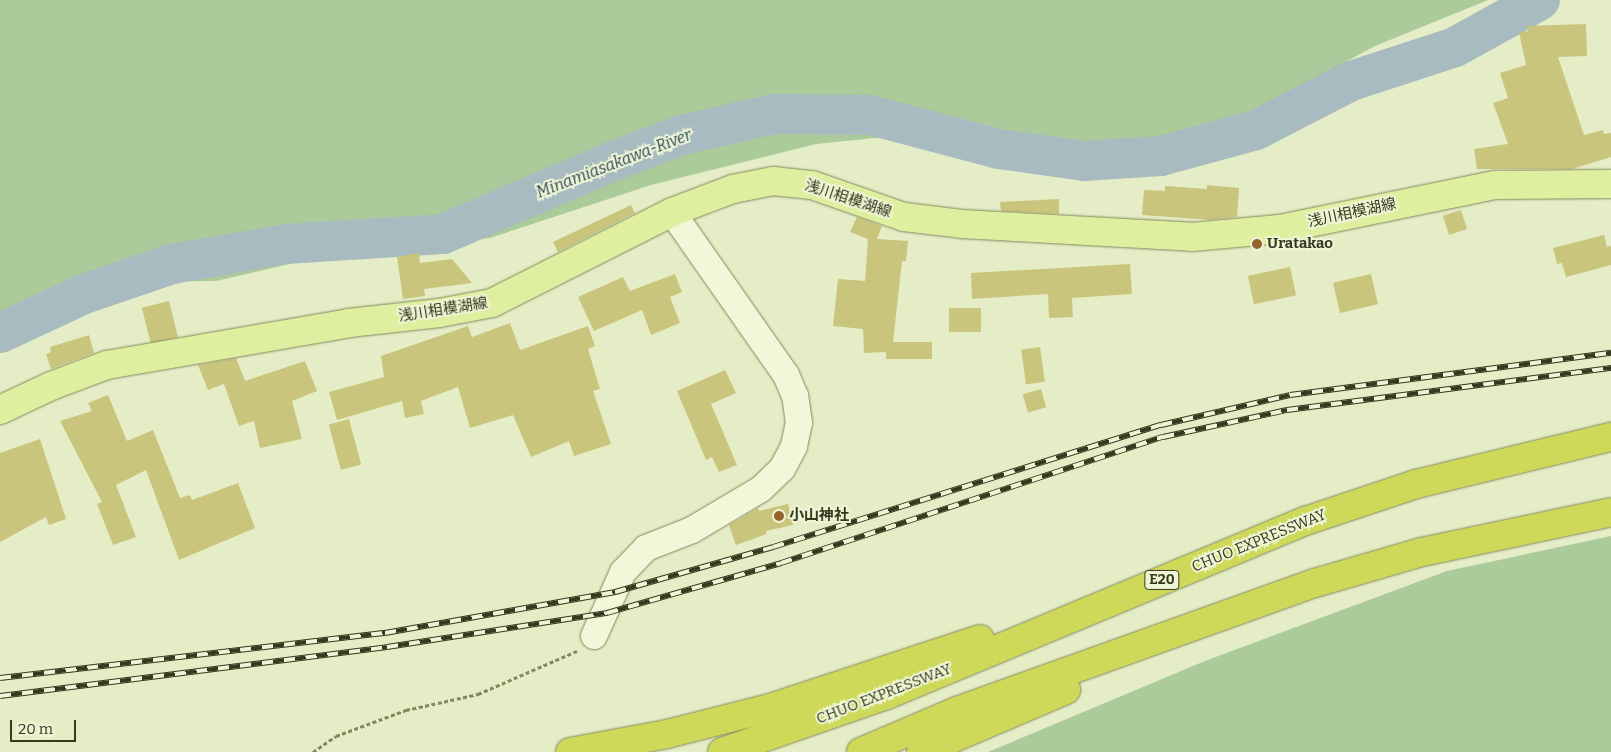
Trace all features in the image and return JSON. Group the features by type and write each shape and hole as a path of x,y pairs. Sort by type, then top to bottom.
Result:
{"highway":[{"name":"CHUO EXPRESSWAY","path":"722,752 887,695 1305,521 1416,484 1611,437"},
{"path":"861,752 957,711 1316,583 1422,552 1611,512"},
{"path":"570,752 668,734 815,695 1203,563"},
{"path":"921,752 1316,583"}],"main road":[{"name":"浅川相模湖線","path":"0,410 51,386 107,366 339,325 439,314 492,303 672,212 733,189 773,181 812,185 904,217 962,224 1192,237 1280,229 1495,185 1611,184"}],"street":[{"path":"594,636 623,572 646,548 692,530 761,489 782,469 794,446 799,423 794,396 786,376 672,212"}],"path":[{"path":"314,752 336,736 406,710 478,694 578,651 594,636"}],"green space":[{"path":"0,0 1488,0 1375,46 1255,111 1112,152 975,128 816,144 651,185 490,238 311,259 216,281 84,282 0,323"},
{"path":"1611,536 1611,752 988,752 1205,661 1447,571"}],"building":[{"path":"1586,24 1587,56 1558,57 1584,135 1603,130 1604,134 1611,133 1611,157 1572,169 1477,169 1474,149 1508,144 1493,103 1508,98 1500,73 1526,65 1519,32 1528,31 1527,26"},
{"path":"1207,185 1239,188 1237,217 1211,220 1142,215 1144,190 1165,191 1165,186 1207,189"},
{"path":"1059,199 1059,214 1001,211 1000,202"},
{"path":"631,205 635,213 558,252 553,242"},
{"path":"1461,210 1467,229 1449,235 1443,216"},
{"path":"857,217 882,226 877,239 908,241 906,261 902,261 893,342 932,342 932,359 886,359 886,352 864,353 863,329 833,326 838,279 865,281 868,239 850,232"},
{"path":"1604,235 1607,247 1611,246 1611,265 1566,277 1562,263 1557,264 1553,248"},
{"path":"419,253 420,263 452,259 472,283 424,289 425,296 403,299 397,257"},
{"path":"1130,264 1132,294 1072,298 1073,317 1049,318 1048,294 972,299 971,273"},
{"path":"1290,267 1296,295 1254,304 1248,276"},
{"path":"675,274 682,292 670,297 680,323 651,335 642,310 594,331 578,297 623,277 630,291"},
{"path":"1371,274 1378,304 1340,313 1333,283"},
{"path":"169,301 178,337 151,344 142,308"},
{"path":"949,308 981,308 981,332 949,332"},
{"path":"510,323 520,350 588,326 595,346 588,349 600,389 593,391 611,444 574,456 569,441 531,457 513,415 470,428 458,387 421,401 424,414 405,418 402,401 337,420 329,392 384,377 381,356 468,326 472,337"},
{"path":"89,335 94,353 51,369 46,354 51,352 50,347"},
{"path":"1040,347 1045,382 1026,384 1021,350"},
{"path":"236,358 245,381 305,361 317,391 292,401 302,439 260,448 254,421 239,426 224,384 208,390 198,365"},
{"path":"725,370 736,393 711,404 737,465 719,472 712,457 706,460 677,391"},
{"path":"1041,389 1046,407 1028,413 1023,394"},
{"path":"108,395 127,441 153,430 180,498 190,495 192,500 238,483 255,528 179,560 146,470 116,485 136,537 113,545 97,504 102,502 60,421 92,411 88,403"},
{"path":"349,419 361,464 341,470 329,424"},
{"path":"40,439 66,519 49,525 46,517 0,542 0,453"},
{"path":"788,504 793,525 766,531 767,534 736,545 729,525 758,508 759,511"}],"waterway":[{"name":"Minamiasakawa-River","path":"0,333 84,294 172,264 286,244 443,234 616,160 682,135 774,114 870,115 999,149 1084,161 1161,156 1256,130 1351,81 1455,47 1540,0"}],"railway":[{"path":"0,678 385,633 615,592 773,547 1161,425 1290,395 1611,353"},
{"path":"0,696 387,647 607,613 781,563 1163,437 1287,410 1611,368"}],"place":[{"name":"Uratakao","path":"1257,244"},
{"name":"小山神社","path":"779,516"}]}
